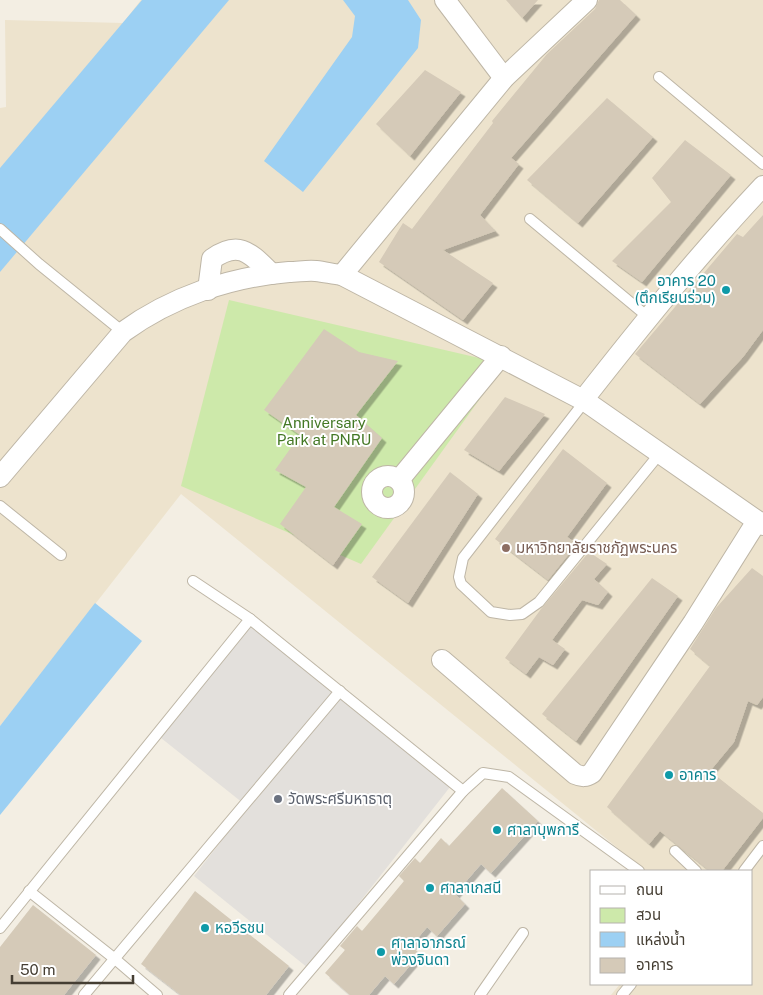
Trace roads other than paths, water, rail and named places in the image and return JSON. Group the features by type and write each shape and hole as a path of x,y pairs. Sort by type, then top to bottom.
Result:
{"street":[{"path":"445,0 504,78"},
{"path":"342,275 504,78 587,0"},
{"path":"584,400 648,317 723,228 763,186"},
{"path":"208,290 212,259 222,252 231,249 244,250 254,256 272,274"},
{"path":"0,477 123,332 145,316 172,302 229,282 272,274 314,270 342,275 584,400 760,523 592,773 588,776 575,774 442,660"},
{"path":"399,480 501,356"}],"lane":[{"path":"658,77 763,164"},
{"path":"530,219 648,317"},
{"path":"0,229 39,264 123,332"},
{"path":"584,400 462,558 459,577 461,584 491,612 510,615 522,614 538,602 661,452"},
{"path":"0,506 60,555"},
{"path":"193,581 250,619 463,791"},
{"path":"0,928 250,619"},
{"path":"84,995 340,691"},
{"path":"289,995 463,791 483,773 509,777 638,870"},
{"path":"745,870 763,846"},
{"path":"675,851 695,870"},
{"path":"29,891 157,995"},
{"path":"480,995 523,933"},
{"path":"622,995 630,985"}],"water":[{"path":"142,0 229,0 0,272 0,168"},
{"path":"343,0 408,0 421,20 418,48 303,192 264,161 352,37 355,16"},
{"path":"95,603 142,641 0,815 0,726"}],"place":[{"name":"อาคาร 20 (ตึกเรียนร่วม)","path":"726,290"},
{"name":"มหาวิทยาลัยราชภัฏพระนคร","path":"506,548"},
{"name":"อาคาร","path":"669,775"},
{"name":"วัดพระศรีมหาธาตุ","path":"278,799"},
{"name":"ศาลาบุพการี","path":"497,830"},
{"name":"ศาลาเกสนี","path":"430,888"},
{"name":"หอวีรชน","path":"205,928"},
{"name":"ศาลาอาภรณ์ พ่วงจินดา","path":"381,952"}],"park label":[{"name":"Anniversary Park at PNRU","path":"324,432"}]}
